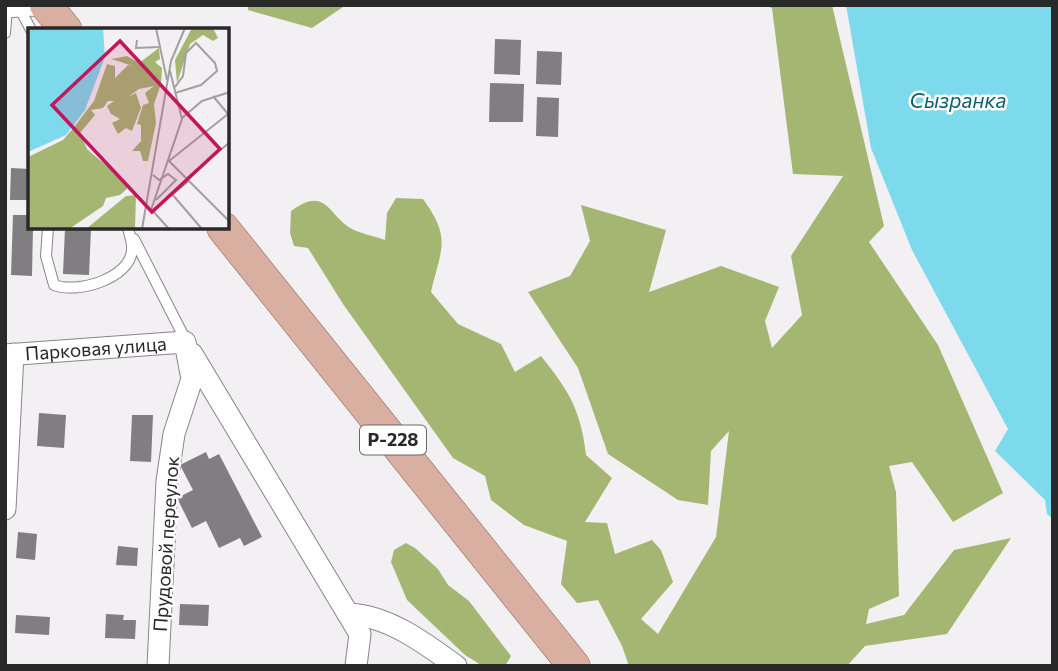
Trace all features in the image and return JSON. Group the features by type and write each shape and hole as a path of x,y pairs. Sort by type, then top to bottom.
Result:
{"main road":[{"path":"23,6 62,28"},
{"name":"Р-228","path":"224,229 574,666"}],"street":[{"name":"Парковая улица","path":"9,355 184,337"},
{"path":"184,337 360,634 356,666"},
{"name":"Прудовой переулок","path":"158,666 167,481 174,434 192,379 184,337"},
{"path":"5,509 9,355"},
{"path":"348,614 376,618 406,633 456,666"}],"lane":[{"path":"23,6 30,28"},
{"path":"5,33 23,6"},
{"path":"48,229 50,275 54,285 62,288 102,281 121,272 132,251 128,229"},
{"path":"129,229 184,337"}],"green space":[{"path":"248,5 346,5 312,28 248,10"},
{"path":"764,5 832,5 884,226 869,242 938,345 1003,493 953,522 912,462 889,466 896,492 899,596 869,609 866,624 904,615 954,550 1011,538 947,634 865,646 847,666 629,666 622,646 598,600 577,603 561,584 567,541 524,525 491,500 485,476 453,458 343,304 308,248 294,246 290,233 291,211 312,201 320,202 352,229 385,240 387,213 396,198 423,199 438,224 442,244 431,292 458,324 501,344 515,372 541,356 559,380 577,413 586,455 612,478 585,522 607,523 615,554 652,540 661,550 673,582 641,619 658,634 716,537 729,431 711,451 708,505 678,500 608,454 578,368 528,292 570,276 590,241 581,205 666,230 649,292 721,266 779,287 765,321 772,348 802,315 791,256 843,176 793,174 772,8"},
{"path":"406,543 438,569 448,585 469,601 511,656 505,666 481,665 465,655 407,600 391,562 394,550"}],"water":[{"name":"Сызранка","path":"846,5 1053,5 1053,519 1047,514 1045,500 995,451 1008,429 912,250 871,148"}],"building":[{"path":"495,39 521,40 520,75 494,74"},
{"path":"537,51 562,52 561,85 536,84"},
{"path":"490,83 524,84 523,122 489,122"},
{"path":"537,97 559,98 558,137 536,136"},
{"path":"11,168 28,169 28,200 10,200"},
{"path":"13,215 28,215 28,229 33,229 32,276 11,275"},
{"path":"65,229 91,229 89,275 63,274"},
{"path":"39,413 66,415 64,448 37,446"},
{"path":"132,415 153,415 151,462 130,461"},
{"path":"206,452 209,459 219,454 262,537 244,546 240,538 219,548 206,521 192,528 177,498 193,490 180,465"},
{"path":"18,532 37,534 35,560 16,558"},
{"path":"118,546 138,548 137,566 116,565"},
{"path":"180,604 209,605 208,626 179,625"},
{"path":"106,614 124,615 123,620 136,620 135,639 105,638"},
{"path":"16,615 50,617 49,635 15,633"}]}
